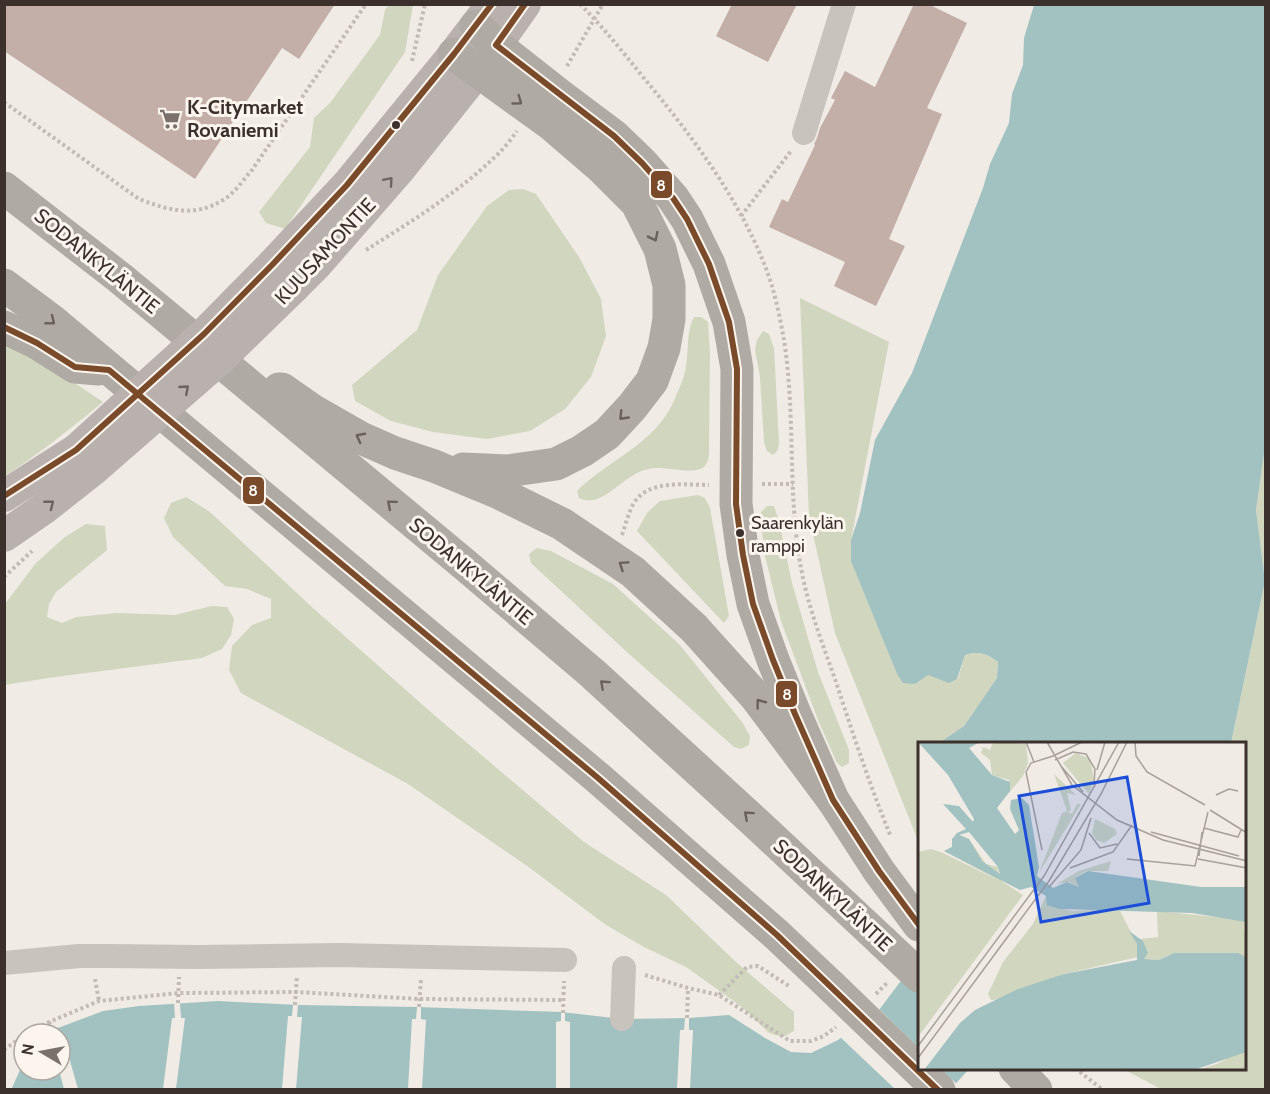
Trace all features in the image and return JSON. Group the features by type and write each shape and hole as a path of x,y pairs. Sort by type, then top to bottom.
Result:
{"highway":[{"path":"488,25 562,98 614,136 642,163 673,198 687,219 709,264 729,322 737,369 736,504 753,604 790,703 833,800"},
{"path":"434,466 507,471 556,464 582,451 607,434 652,381 664,348 669,319 669,285 660,249 637,203 602,168 552,125 466,62"},
{"name":"SODANKYLÄNTIE","path":"4,188 120,278 592,673 918,975"},
{"path":"4,285 51,320 597,778 777,935 918,1069"},
{"path":"4,327 37,343 75,367 109,370"},
{"path":"251,388 282,389 312,410 361,438 497,492 562,524 633,572 694,628 756,697 833,800 879,871 915,919"},
{"path":"919,1070 939,1089"},
{"path":"1017,1070 1038,1089"},
{"path":"1035,1070 1038,1089"}],"main road":[{"name":"KUUSAMONTIE","path":"85,460 218,361 284,276 316,265 399,170 488,25 525,4"},
{"path":"4,496 85,460"},
{"path":"4,536 46,507 85,460"}],"street":[{"path":"804,133 844,4"},
{"path":"4,963 79,956 351,955 565,960"},
{"path":"622,1019 624,968"}],"path":[{"path":"4,102 139,199 163,208 184,212 205,208 224,199 252,170 366,4"},
{"path":"410,67 415,56 424,4"},
{"path":"580,4 655,92 724,187 752,237 772,287 784,340 790,389 796,527 804,584 850,723 893,842"},
{"path":"565,70 603,4"},
{"path":"358,254 444,199 501,151 522,125"},
{"path":"741,217 804,133"},
{"path":"755,484 793,484"},
{"path":"622,536 630,511 642,493 663,485 710,485"},
{"path":"563,1013 565,960"},
{"path":"624,968 719,995 747,967 758,966 796,991"},
{"path":"178,1003 180,974"},
{"path":"295,1005 297,978"},
{"path":"419,1007 421,978"},
{"path":"96,986 99,1001"},
{"path":"687,1018 688,988"},
{"path":"49,1022 99,1001 179,993 296,992 420,999 564,1000"},
{"path":"1078,1070 1103,1089"}],"green space":[{"path":"389,5 413,5 405,52 285,229 266,223 259,212 310,147 314,118 330,103 380,35 385,10"},
{"path":"523,189 536,194 579,257 601,299 606,336 591,377 565,409 530,431 487,439 433,432 391,421 355,401 352,385 417,330 438,275 487,206 509,190"},
{"path":"800,298 889,342 851,540 851,560 897,674 915,684 927,675 958,679 965,655 983,654 998,662 997,678 964,726 940,742 918,742 918,840 835,633 809,516"},
{"path":"694,317 701,317 708,322 709,451 706,465 693,471 647,469 600,498 586,500 579,498 577,491 643,440 666,416 684,375 691,322"},
{"path":"763,331 769,334 774,348 779,443 778,450 773,455 767,451 764,442 760,377 755,350 757,340"},
{"path":"5,342 55,370 103,402 43,450 5,476"},
{"path":"1265,438 1265,581 1256,510"},
{"path":"698,495 705,498 710,508 729,616 724,623 637,531 647,513 660,501"},
{"path":"186,497 210,512 314,609 433,714 584,842 666,895 737,963 794,1012 794,1031 783,1037 769,1033 742,1007 686,967 644,947 606,925 530,868 408,784 241,693 229,670 232,646 252,625 271,618 271,599 247,589 225,586 173,537 164,518 171,503"},
{"path":"767,506 774,506 792,583 818,672 849,750 849,763 842,767 837,763 818,720 781,621 765,556 761,512"},
{"path":"86,524 105,526 107,550 56,592 49,604 47,617 62,623 76,617 117,613 175,615 212,606 227,607 234,619 231,635 222,649 202,658 5,685 5,604 36,563 65,537"},
{"path":"537,548 551,551 613,584 679,644 742,722 750,736 749,745 741,749 734,747 531,563 529,554"},
{"path":"1265,581 1265,1089 1161,1089 1125,1070 1246,1070 1246,742 1231,742"}],"water":[{"path":"1034,5 1265,5 1266,438 1256,510 1265,581 1231,742 940,742 964,726 997,678 998,662 978,653 965,655 957,679 949,683 928,675 915,684 903,683 897,674 851,561 851,540 860,513 875,440 912,373 983,188 990,164 1009,123 1012,94 1023,65 1024,38"},
{"path":"918,960 918,1070 968,1070 950,1090 11,1090 15,1082 72,1082 72,1023 103,1011 139,1006 218,1001 561,1012 622,1019 729,1015 791,1052 811,1053 838,1040 879,1010"}],"pier":[{"path":"174,1003 180,1003 181,1018 185,1018 176,1089 163,1089 172,1018 175,1018"},
{"path":"293,1005 298,1005 297,1017 302,1017 296,1089 282,1089 288,1016 292,1016"},
{"path":"417,1007 421,1007 421,1019 426,1020 422,1089 408,1089 412,1019 416,1019"},
{"path":"877,1007 918,1047 918,1070 941,1070 958,1085 954,1090 895,1089 839,1036"},
{"path":"561,1012 565,1013 565,1021 570,1022 570,1089 556,1089 556,1022 561,1021"},
{"path":"685,1018 689,1018 689,1030 693,1030 690,1089 677,1089 680,1030 684,1030"},
{"path":"72,1068 78,1089 64,1089 62,1082 72,1082"}],"building":[{"name":"K-Citymarket Rovaniemi","path":"4,4 335,4 299,59 282,48 195,179 4,51"},
{"path":"732,4 797,4 768,62 716,36"},
{"path":"914,4 928,4 967,23 927,108 942,114 889,239 905,246 876,306 834,286 845,262 769,227 782,199 788,202 815,145 820,128 835,100 831,98 845,71 875,87"}],"transit line":[{"name":"8","path":"4,496 76,450 204,334 347,185 492,4"},
{"name":"8","path":"525,4 496,45 614,136 642,163 673,198 687,219 709,264 729,322 737,369 736,504 753,604 795,714 833,800 879,871 918,924"},
{"name":"8","path":"4,327 37,343 75,367 109,370 598,778 777,935 938,1090"}],"place":[{"name":"K-Citymarket Rovaniemi","path":"170,119"},
{"name":"Saarenkylän ramppi","path":"740,533"}]}
